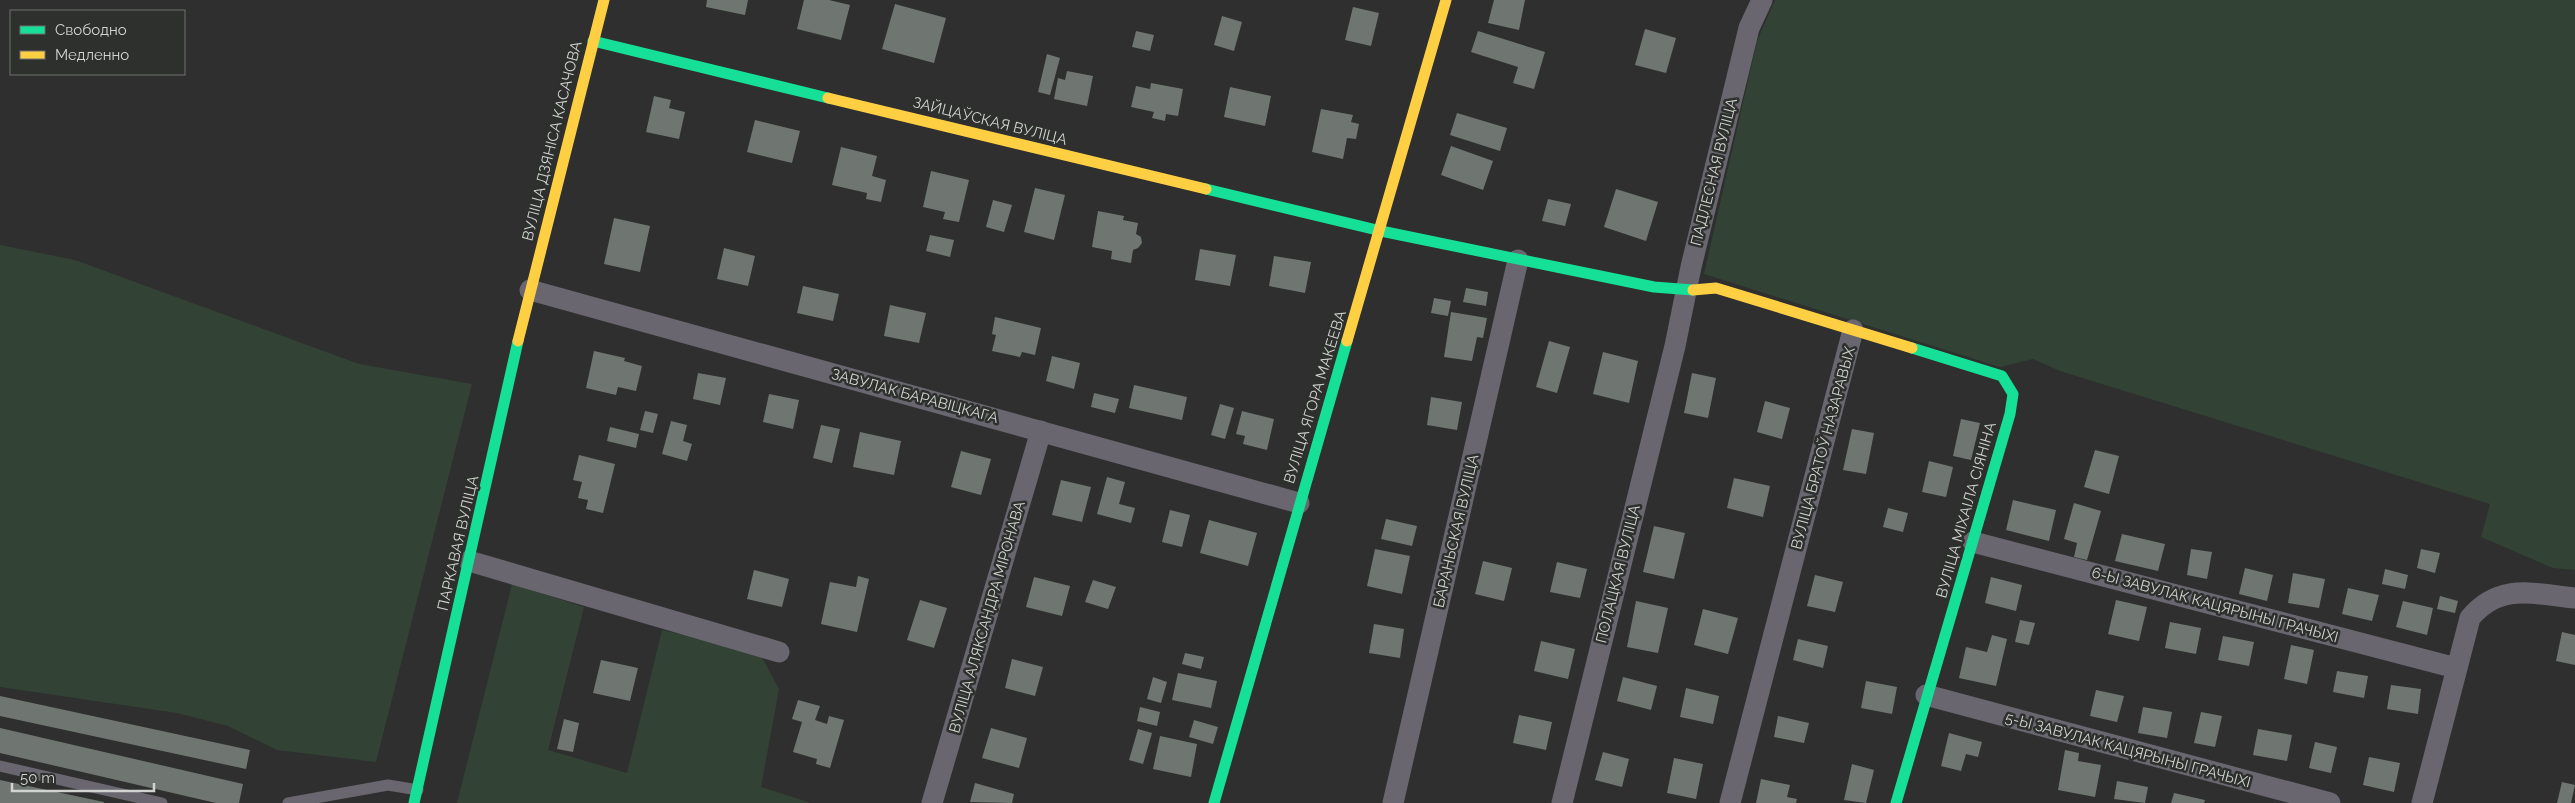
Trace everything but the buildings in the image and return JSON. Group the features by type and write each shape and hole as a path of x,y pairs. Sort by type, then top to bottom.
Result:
{"street":[{"name":"ВУЛІЦА ДЗЯНІСА КАСАЧОВА","path":"530,290 604,0"},
{"name":"ВУЛІЦА ЯГОРА МАКЕЕВА","path":"1214,803 1299,503 1381,231 1446,0"},
{"name":"ПАДЛЕСНАЯ ВУЛІЦА","path":"1675,346 1686,292 1749,28 1762,0"},
{"name":"ЗАЙЦАЎСКАЯ ВУЛІЦА","path":"593,40 1381,231"},
{"name":"ВУЛІЦА БРАТОЎ НАЗАРАВЫХ","path":"1381,231 1654,287 1686,292 1716,288 1853,330 1730,803"},
{"name":"БАРАНЬСКАЯ ВУЛІЦА","path":"1393,803 1518,260"},
{"name":"ЗАВУЛАК БАРАВІЦКАГА","path":"530,290 1299,503"},
{"name":"ПАРКАВАЯ ВУЛІЦА","path":"414,803 530,290"},
{"name":"ВУЛІЦА МІХАІЛА СІЯНІНА","path":"1853,330 2002,376 2014,394 1973,542 1926,695 1896,803"},
{"name":"ПОЛАЦКАЯ ВУЛІЦА","path":"1562,803 1675,346"},
{"name":"ВУЛІЦА АЛЯКСАНДРА МІРОНАВА","path":"932,803 1041,431"},
{"name":"6-Ы ЗАВУЛАК КАЦЯРЫНЫ ГРАЧЫХІ","path":"1973,542 2456,668"},
{"path":"469,561 779,652"},
{"path":"2422,803 2470,618 2482,605 2514,591 2575,598"},
{"name":"5-Ы ЗАВУЛАК КАЦЯРЫНЫ ГРАЧЫХІ","path":"1926,695 2330,803"}],"lane":[{"path":"0,766 162,803"},
{"path":"288,803 388,785 418,790"}],"green space":[{"path":"1775,0 2575,0 2575,570 2553,568 2481,537 2490,504 2060,371 2033,359 2000,367 1704,274 1757,41"},
{"path":"0,245 75,260 359,364 472,384 376,762 277,750 228,726 177,713 0,687"},
{"path":"512,584 584,607 548,750 627,773 662,630 759,652 779,689 761,787 811,803 457,803"}],"traffic: fast":[{"path":"593,41 828,98"},
{"path":"1206,189 1381,231 1654,287 1693,290"},
{"path":"414,803 518,341"},
{"path":"1214,803 1347,341"},
{"path":"1896,803 2010,414 2013,394 2002,376 1912,348"}],"traffic: slow":[{"path":"518,341 604,0"},
{"path":"1347,341 1446,0"},
{"path":"828,98 1206,189"},
{"path":"1693,290 1716,288 1912,348"}]}
